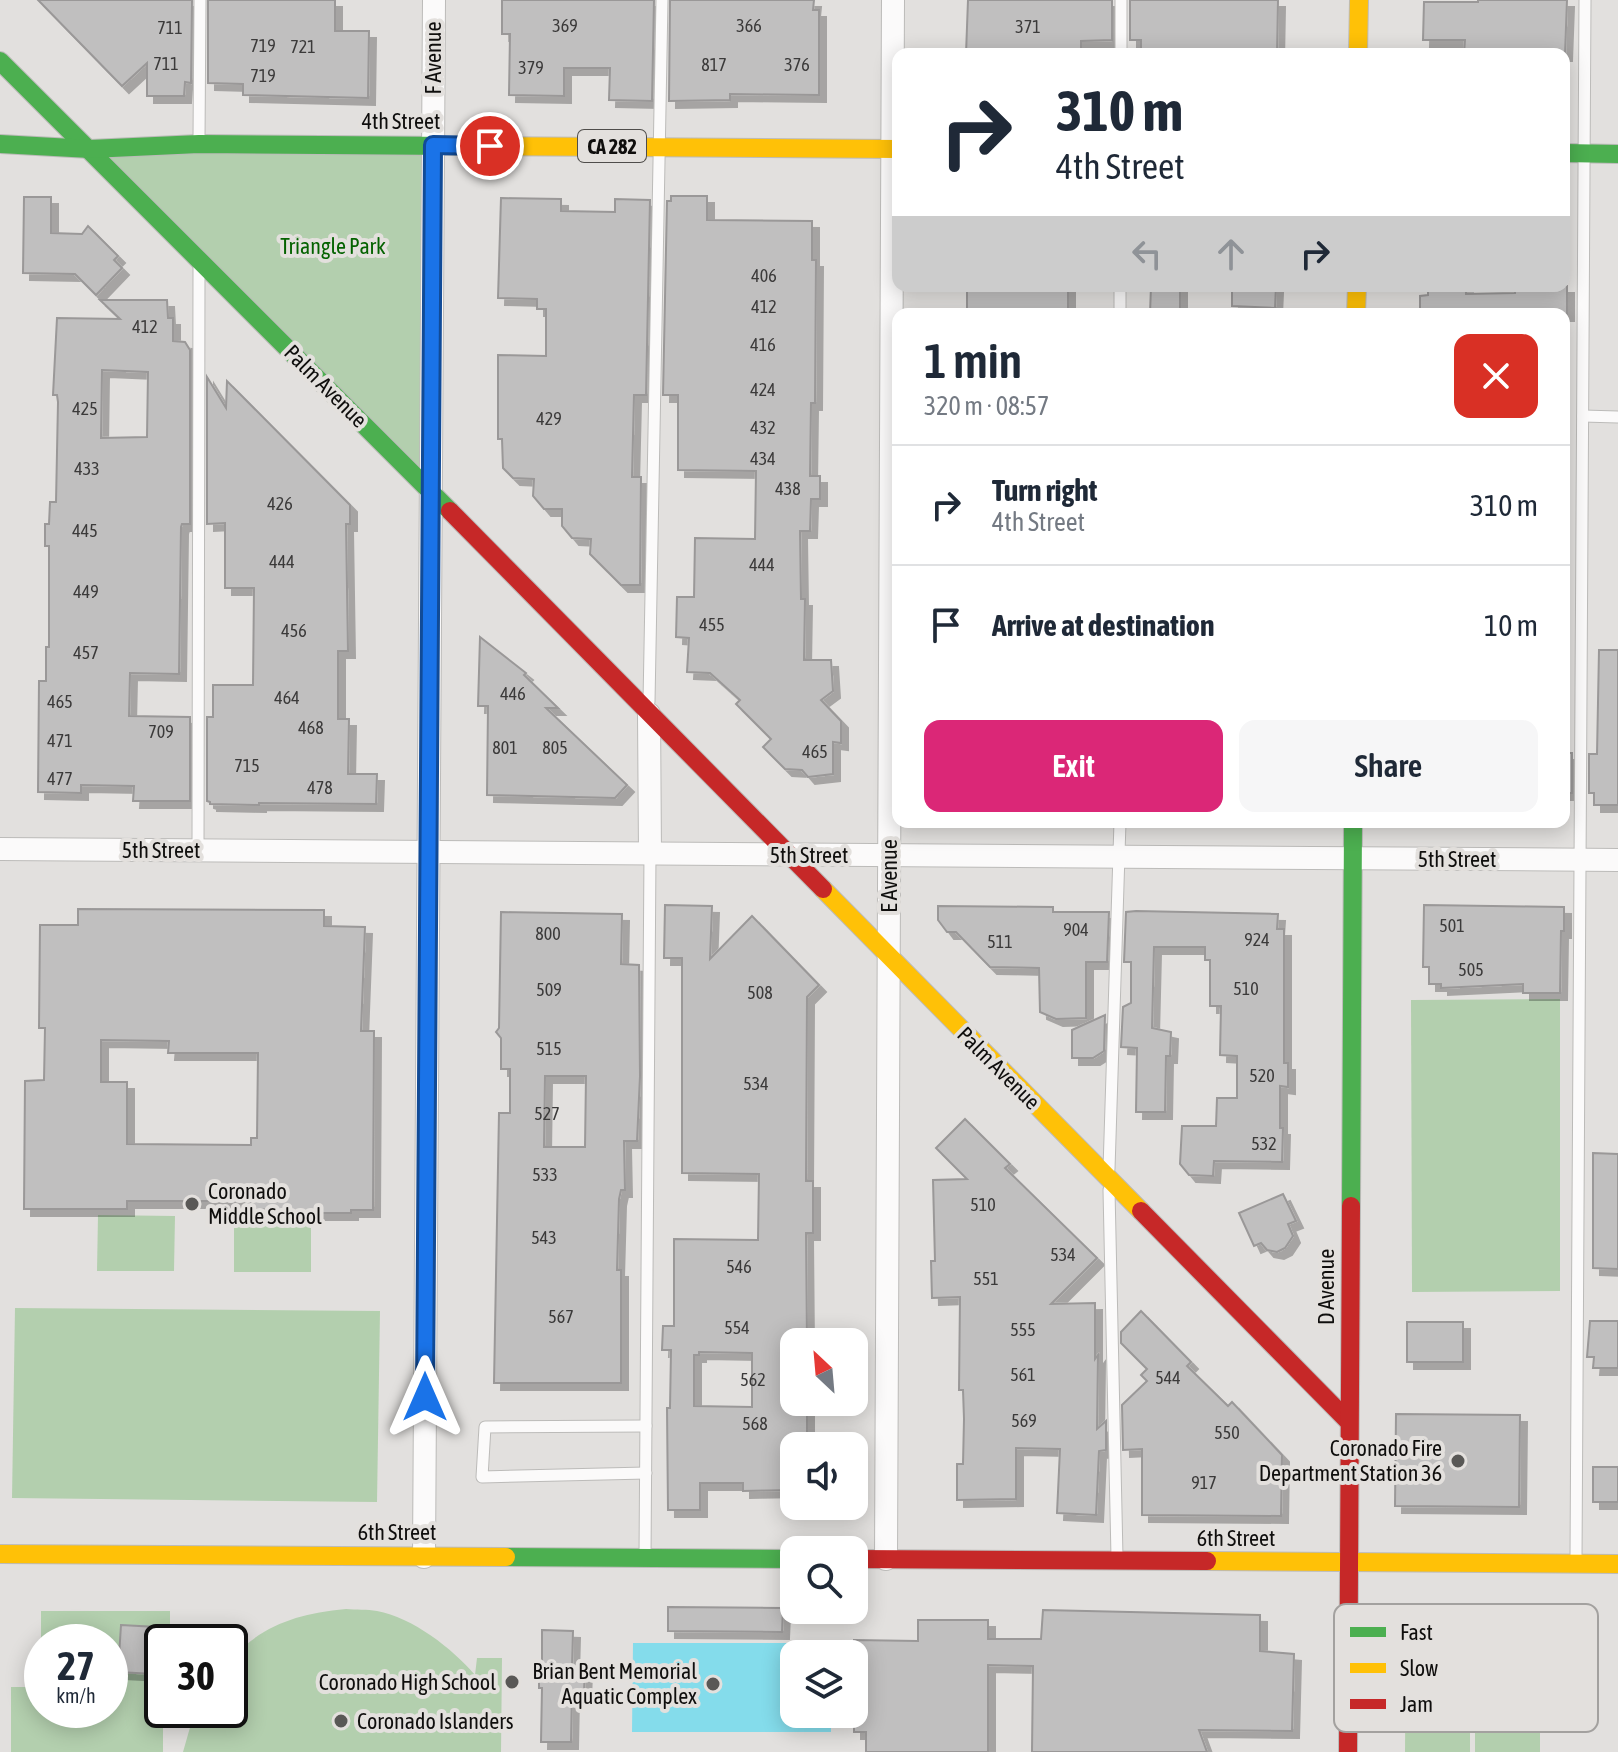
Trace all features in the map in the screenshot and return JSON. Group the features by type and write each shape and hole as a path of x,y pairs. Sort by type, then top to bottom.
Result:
{"street":[{"name":"F Avenue","path":"424,1557 434,0"},
{"name":"E Avenue","path":"893,0 894,48"},
{"path":"1358,48 1359,0"},
{"name":"Palm Avenue","path":"0,61 431,491 1349,1422"},
{"name":"4th Street","path":"0,144 90,149 199,144 892,148"},
{"path":"1570,153 1618,154"},
{"name":"E Avenue","path":"886,1559 892,572"},
{"path":"649,714 650,853"},
{"name":"D Avenue","path":"1348,1604 1353,828"},
{"name":"5th Street","path":"0,849 1618,860"},
{"name":"6th Street","path":"0,1554 780,1559"},
{"name":"6th Street","path":"868,1559 1618,1564"}],"lane":[{"path":"199,144 200,0"},
{"path":"649,714 662,0"},
{"path":"1121,0 1121,48"},
{"path":"1576,1564 1585,0"},
{"path":"198,850 199,259"},
{"path":"1583,416 1618,417"},
{"path":"1118,1561 1108,1179 1120,828"},
{"path":"645,1558 650,853"},
{"path":"646,1426 485,1427 482,1477 646,1473"}],"green space":[{"name":"Triangle Park","path":"95,145 430,149 431,486"},
{"path":"1560,999 1560,1291 1412,1292 1411,1000"},
{"path":"98,1215 175,1216 174,1271 97,1271"},
{"path":"234,1216 311,1217 311,1272 234,1272"},
{"path":"15,1308 380,1311 377,1502 12,1498"},
{"path":"346,1609 390,1614 418,1627 444,1645 475,1675 477,1658 502,1658 501,1752 183,1752 190,1728 248,1728 248,1643 269,1629 312,1614"},
{"path":"41,1611 170,1611 170,1624 144,1624 144,1728 163,1728 163,1752 11,1752 11,1687 24,1687 24,1728 128,1728 128,1624 41,1624"},
{"path":"1405,1732 1470,1732 1470,1752 1405,1752"},
{"path":"1475,1732 1540,1732 1540,1752 1475,1752"}],"water":[{"name":"Brian Bent Memorial Aquatic Complex","path":"633,1643 780,1643 780,1728 831,1728 831,1732 632,1732"}],"building":[{"path":"38,0 192,0 191,83 185,82 184,96 147,96 147,63 122,86"},
{"path":"208,0 335,0 335,31 369,31 368,98 243,95 243,84 208,83"},
{"path":"502,0 654,0 652,101 609,100 610,68 564,68 564,96 509,95 510,34 502,34"},
{"path":"670,0 814,0 813,10 819,10 819,95 730,94 730,100 669,101"},
{"path":"968,0 1112,0 1112,40 1081,41 1081,48 966,48"},
{"path":"1130,0 1278,0 1277,48 1141,48 1141,40 1130,40"},
{"path":"1567,0 1565,48 1464,48 1465,40 1423,40 1424,2"},
{"path":"671,196 707,196 707,220 812,221 812,260 816,260 815,403 811,403 810,476 820,476 820,499 811,499 810,531 800,531 801,599 805,599 804,660 831,660 833,691 821,700 841,721 841,743 833,742 833,774 808,777 802,770 785,769 763,747 771,739 736,704 740,700 710,673 687,672 689,638 676,637 677,597 694,597 695,538 755,539 756,471 678,470 678,395 663,395 667,201 671,201"},
{"path":"24,197 51,197 51,233 82,234 88,226 118,256 114,260 122,268 96,295 75,274 23,273"},
{"path":"501,198 561,199 561,211 615,212 615,199 650,200 646,395 634,395 632,477 641,477 640,585 621,585 590,554 591,539 572,538 562,526 562,509 544,509 533,496 534,479 513,478 503,468 502,439 498,439 498,355 546,356 546,309 537,309 537,299 498,298"},
{"path":"967,292 1068,292 1068,308 967,308"},
{"path":"1151,292 1180,292 1180,308 1150,308"},
{"path":"1232,292 1276,292 1275,308 1232,306"},
{"path":"1428,292 1567,292 1567,308 1420,308 1420,296 1428,295"},
{"path":"100,300 167,300 168,318 173,318 173,341 185,342 190,350 190,524 182,524 181,527 179,674 130,673 129,716 190,717 190,801 133,801 134,786 81,785 81,793 38,792 39,681 46,681 46,647 49,647 49,546 45,546 45,524 49,524 50,502 56,502 58,402 57,395 53,395 57,318 120,319","holes":["102,370 148,372 147,437 101,438"]},
{"path":"207,377 226,408 227,381 350,505 350,524 346,524 348,651 338,651 338,719 349,719 348,774 377,774 376,804 259,805 210,804 207,801 207,717 213,717 213,685 253,685 254,588 225,588 225,523 207,524"},
{"path":"480,637 526,673 524,675 558,708 546,708 627,785 615,798 487,795 488,706 478,706"},
{"path":"1599,650 1618,650 1618,805 1594,805 1594,793 1589,793 1589,754 1597,754"},
{"path":"1570,753 1572,753 1570,793"},
{"path":"665,905 712,906 710,959 752,916 819,985 807,997 806,1181 813,1181 813,1233 806,1233 807,1328 780,1328 780,1416 807,1416 807,1432 780,1432 780,1490 743,1491 743,1483 700,1483 700,1510 668,1510 667,1408 670,1408 671,1350 662,1350 663,1326 674,1326 674,1239 758,1240 759,1174 682,1173 682,958 664,958","holes":["699,1352 752,1353 752,1407 694,1406 694,1355 699,1355"]},
{"path":"1424,905 1564,907 1560,993 1523,993 1523,984 1441,988 1441,984 1429,984 1429,967 1423,967"},
{"path":"938,906 1053,907 1053,912 1109,912 1107,962 1086,962 1086,1018 1056,1019 1040,1012 1039,968 990,967 956,932 947,932 938,920"},
{"name":"Coronado Middle School","path":"78,909 324,910 324,926 365,927 361,1031 374,1031 373,1210 281,1213 280,1210 251,1209 251,1201 127,1201 127,1209 24,1209 25,1081 44,1080 45,1028 39,1028 40,925 78,925","holes":["101,1040 169,1041 168,1053 258,1053 257,1138 251,1138 251,1145 127,1144 127,1082 101,1082"]},
{"path":"501,912 622,914 621,964 639,965 640,1076 637,1141 624,1141 625,1190 621,1190 619,1199 617,1270 621,1270 621,1383 494,1383 499,1113 510,1113 510,1069 501,1069 501,1038 496,1032 499,1028","holes":["545,1076 586,1076 585,1147 544,1147"]},
{"path":"1126,912 1278,914 1277,929 1284,929 1284,1063 1288,1063 1288,1087 1280,1086 1282,1162 1214,1161 1213,1176 1189,1175 1180,1164 1182,1126 1216,1126 1217,1098 1237,1098 1237,1056 1220,1055 1221,1006 1210,1006 1210,960 1205,960 1205,947 1154,947 1152,1028 1171,1032 1170,1056 1166,1056 1165,1112 1136,1112 1137,1048 1121,1047 1123,1007 1131,1003 1131,962 1124,962"},
{"path":"1105,1015 1104,1051 1093,1058 1072,1058 1072,1030"},
{"path":"965,1119 1010,1164 1005,1168 1097,1258 1051,1304 1095,1303 1097,1429 1106,1421 1106,1450 1099,1451 1096,1515 1057,1513 1060,1449 1016,1448 1016,1499 957,1500 957,1464 963,1464 964,1419 963,1390 959,1390 960,1297 932,1298 931,1261 935,1261 933,1180 967,1179 936,1148"},
{"path":"1593,1153 1618,1154 1618,1269 1593,1268"},
{"path":"1283,1194 1296,1221 1288,1224 1293,1236 1285,1248 1277,1252 1267,1250 1261,1243 1254,1246 1239,1213"},
{"path":"1141,1311 1191,1362 1187,1366 1228,1406 1232,1402 1282,1455 1281,1516 1142,1515 1142,1449 1123,1450 1122,1405 1147,1381 1141,1375 1147,1369 1121,1343 1121,1332"},
{"path":"1590,1321 1618,1321 1618,1368 1593,1368 1594,1357 1587,1357"},
{"path":"1407,1322 1463,1322 1463,1362 1407,1362"},
{"name":"Coronado Fire Department Station 36","path":"1396,1414 1520,1415 1519,1507 1395,1506"},
{"path":"1593,1467 1618,1467 1618,1502 1593,1502"},
{"path":"668,1607 780,1608 782,1624 782,1632 668,1631"},
{"path":"1043,1610 1260,1615 1260,1651 1294,1654 1292,1731 1199,1730 1207,1752 1032,1752 1033,1666 988,1665 988,1752 866,1752 866,1732 854,1732 854,1728 868,1728 868,1640 918,1641 918,1620 988,1620 988,1639 1041,1639"},
{"path":"128,1625 144,1626 144,1673 128,1673"},
{"path":"542,1630 573,1631 572,1667 585,1667 584,1692 572,1692 571,1742 541,1742 542,1688 539,1688 539,1666 542,1666"}],"traffic: fast":[{"path":"0,61 450,511"},
{"path":"0,144 90,149 199,144 455,146"},
{"path":"1570,153 1618,154"},
{"path":"1351,1206 1353,828"},
{"path":"506,1557 780,1559"}],"traffic: slow":[{"path":"1358,48 1359,0"},
{"path":"455,146 892,149"},
{"path":"1356,308 1357,292"},
{"path":"823,889 1141,1211"},
{"path":"0,1554 506,1557"},
{"path":"1207,1561 1618,1564"}],"traffic: jam":[{"path":"450,511 823,889"},
{"path":"1349,1604 1351,1206"},
{"path":"1141,1211 1349,1422"},
{"path":"868,1559 1207,1561"},
{"path":"1348,1732 1348,1752"}],"place":[{"name":"Coronado Middle School","path":"192,1204"},
{"name":"Coronado Fire Department Station 36","path":"1458,1461"},
{"name":"Coronado High School","path":"512,1682"},
{"name":"Brian Bent Memorial Aquatic Complex","path":"713,1684"},
{"name":"Coronado Islanders","path":"341,1721"}],"route":[{"path":"425,1397 433,145 490,146"}]}
